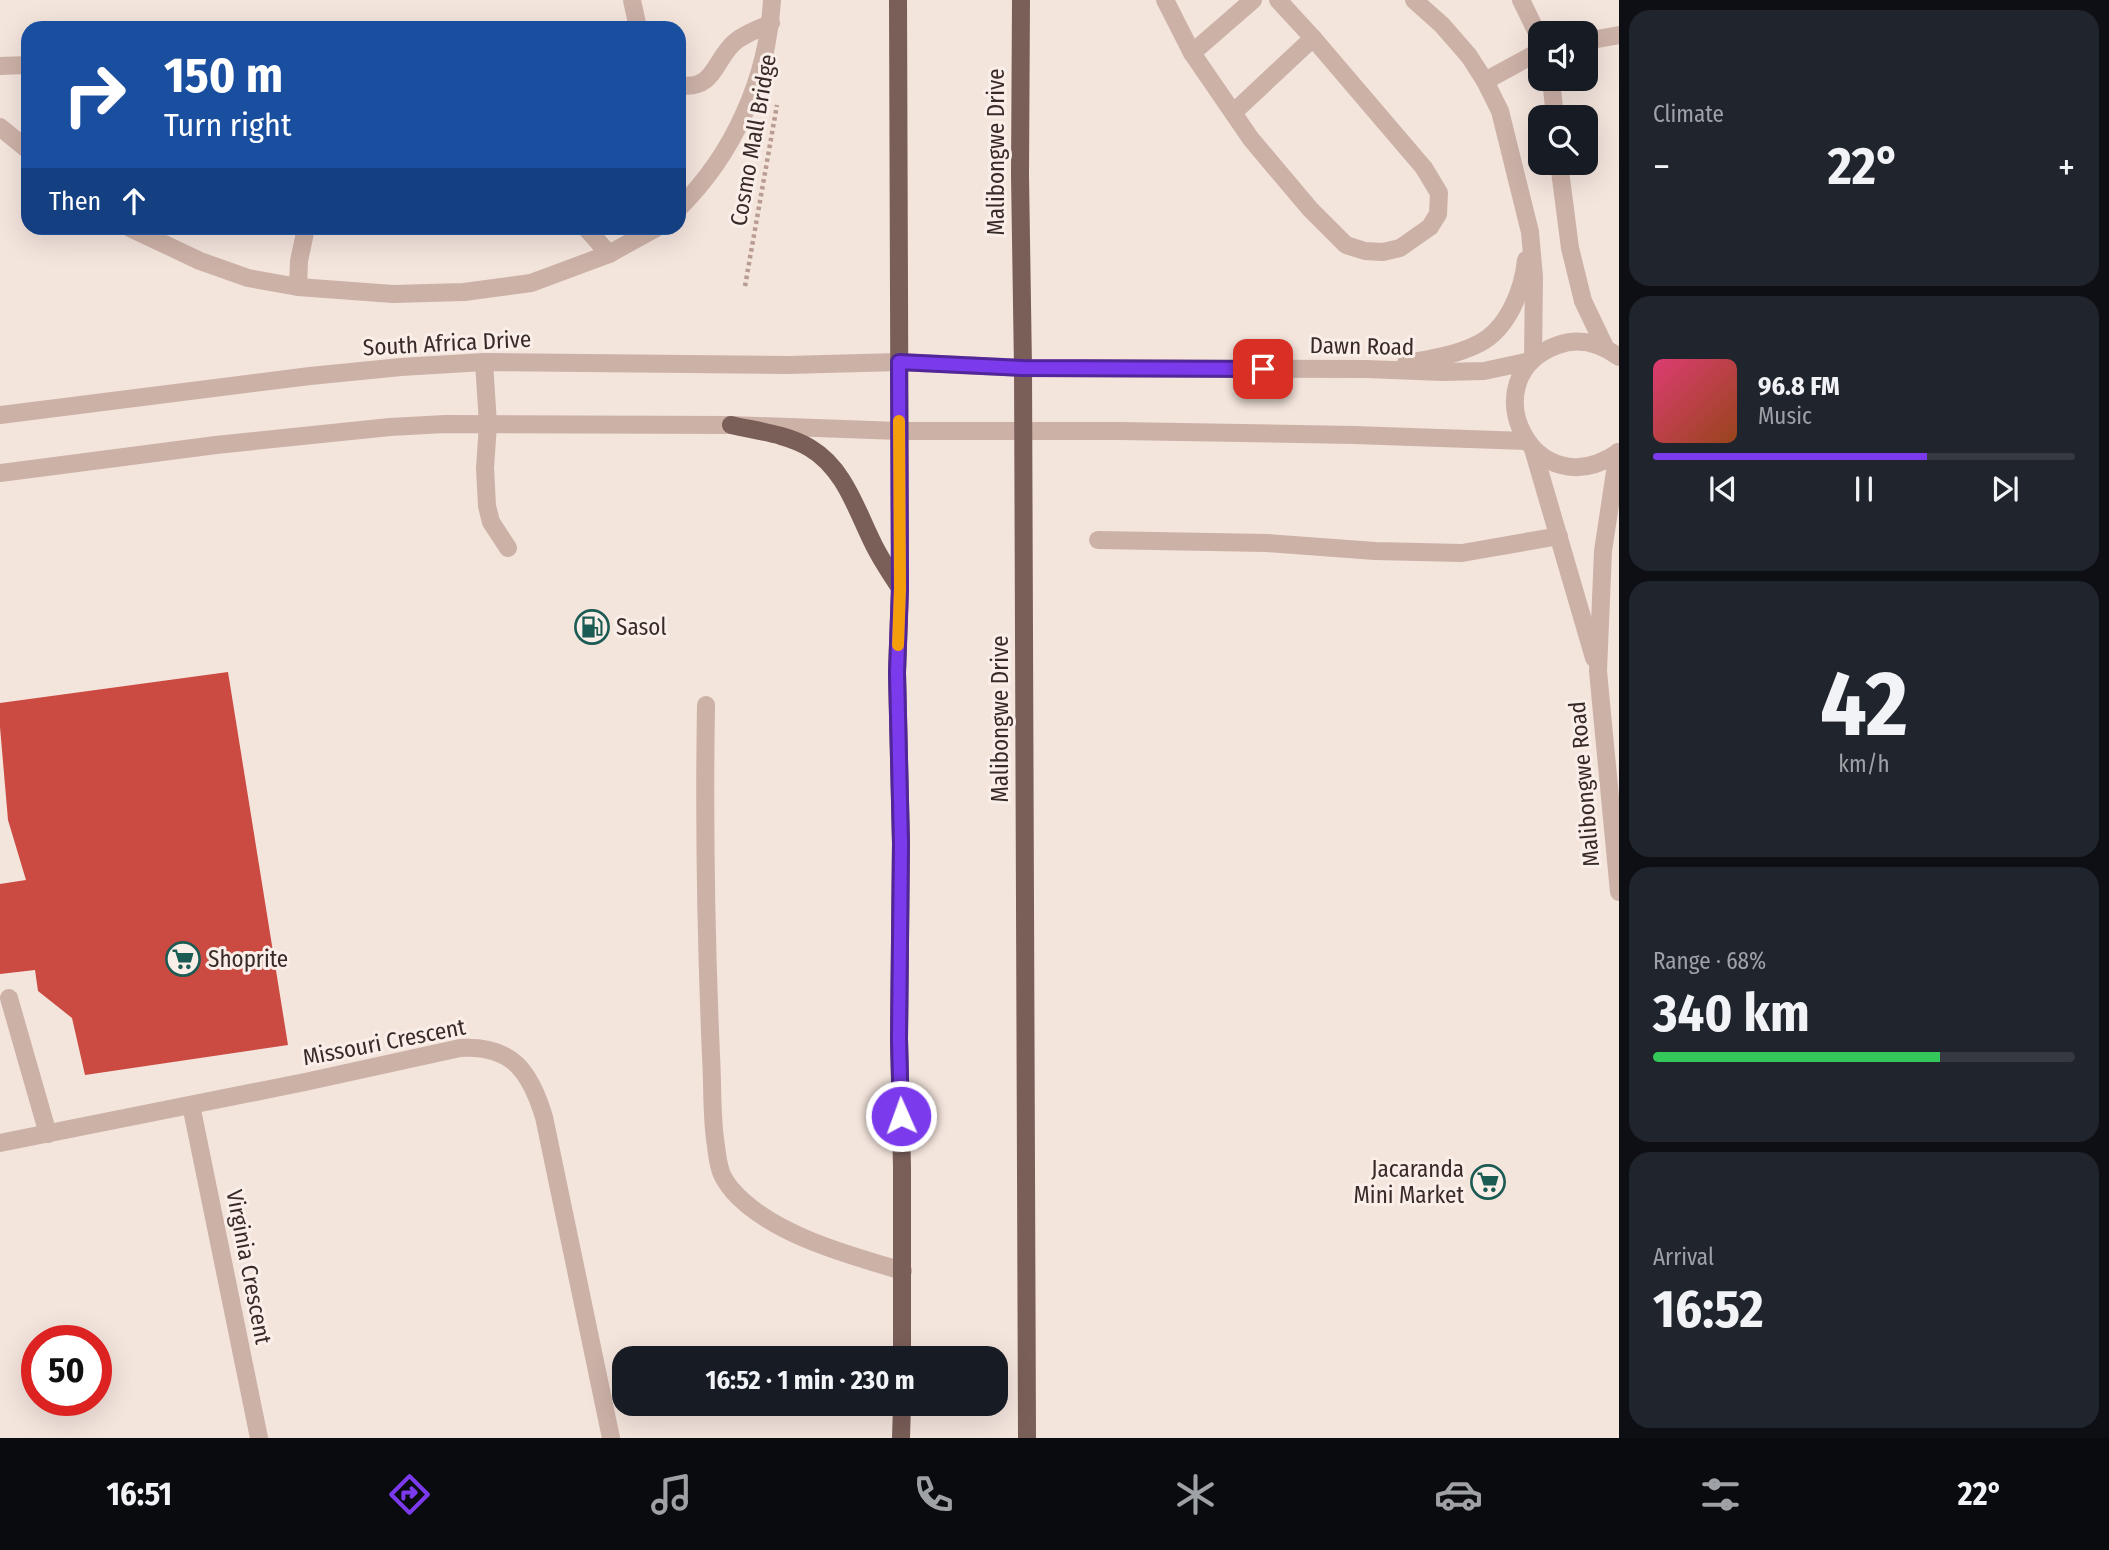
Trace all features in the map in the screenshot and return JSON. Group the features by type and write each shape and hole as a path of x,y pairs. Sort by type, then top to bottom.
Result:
{"main road":[{"path":"898,0 900,588 897,673 901,844 899,1039 902,1346"},
{"name":"Malibongwe Drive","path":"1021,0 1027,1438"},
{"path":"731,425 795,442 810,448 825,460 837,474 860,512 876,550 900,588"},
{"path":"901,1416 901,1438"}],"street":[{"path":"632,0 636,21"},
{"path":"686,200 729,144 750,103 771,23 772,0"},
{"path":"1165,0 1192,52 1251,139 1310,209 1346,245 1365,251 1383,252 1400,248 1430,227 1438,214 1438,192 1424,168 1313,37 1278,0"},
{"path":"1192,52 1253,0"},
{"path":"1415,0 1469,56 1500,111 1530,232 1534,277 1532,360"},
{"path":"1521,0 1531,21"},
{"path":"686,86 700,84 710,76 733,42 771,23"},
{"path":"1598,39 1619,35"},
{"path":"1234,112 1313,37"},
{"path":"1485,81 1528,58"},
{"path":"0,66 21,65"},
{"path":"0,127 21,144"},
{"path":"1561,175 1570,248 1583,301 1615,354"},
{"path":"1366,369 1459,352 1482,341 1511,309 1520,289 1530,232"},
{"path":"159,235 200,261 248,278 298,287 393,295 464,292 531,283 609,254 643,235"},
{"path":"298,287 299,261 305,235"},
{"path":"592,235 609,254"},
{"name":"Dawn Road","path":"1023,368 1484,371 1532,360 1549,348 1567,342 1586,342 1615,354"},
{"name":"Malibongwe Road","path":"1532,360 1519,380 1514,401 1517,422 1530,445 1598,671"},
{"path":"484,362 488,424 485,468 487,506 491,522 508,548"},
{"name":"South Africa Drive","path":"0,415 310,376 484,362 788,365 899,362 1023,368"},
{"path":"0,473 216,445 390,427 488,424 1354,435 1530,445 1548,460 1566,466 1584,467 1602,462 1619,452"},
{"name":"Malibongwe Road","path":"1619,452 1602,551 1598,671 1619,892"},
{"path":"1098,540 1267,543 1375,551 1462,553 1559,536"},
{"path":"706,705 704,792 712,1115 721,1173 732,1189 753,1210 774,1224 849,1255 903,1271"},
{"path":"9,998 48,1134"},
{"name":"Missouri Crescent","path":"0,1143 460,1048 479,1047 492,1050 513,1061 528,1075 544,1117 611,1438"},
{"name":"Virginia Crescent","path":"191,1105 259,1438"}],"path":[{"name":"Cosmo Mall Bridge","path":"745,286 779,96"}],"building":[{"path":"228,672 288,1045 85,1075 72,1018 38,991 35,970 0,974 0,884 26,880 8,820 0,703"}],"slow traffic":[{"path":"898,645 899,421"}],"place":[{"name":"Sasol","path":"592,627"},
{"name":"Shoprite","path":"183,959"},
{"name":"Jacaranda Mini Market","path":"1488,1182"}],"route":[{"path":"901,1116 901,844 897,673 900,588 899,362 1023,368 1263,369"}]}
